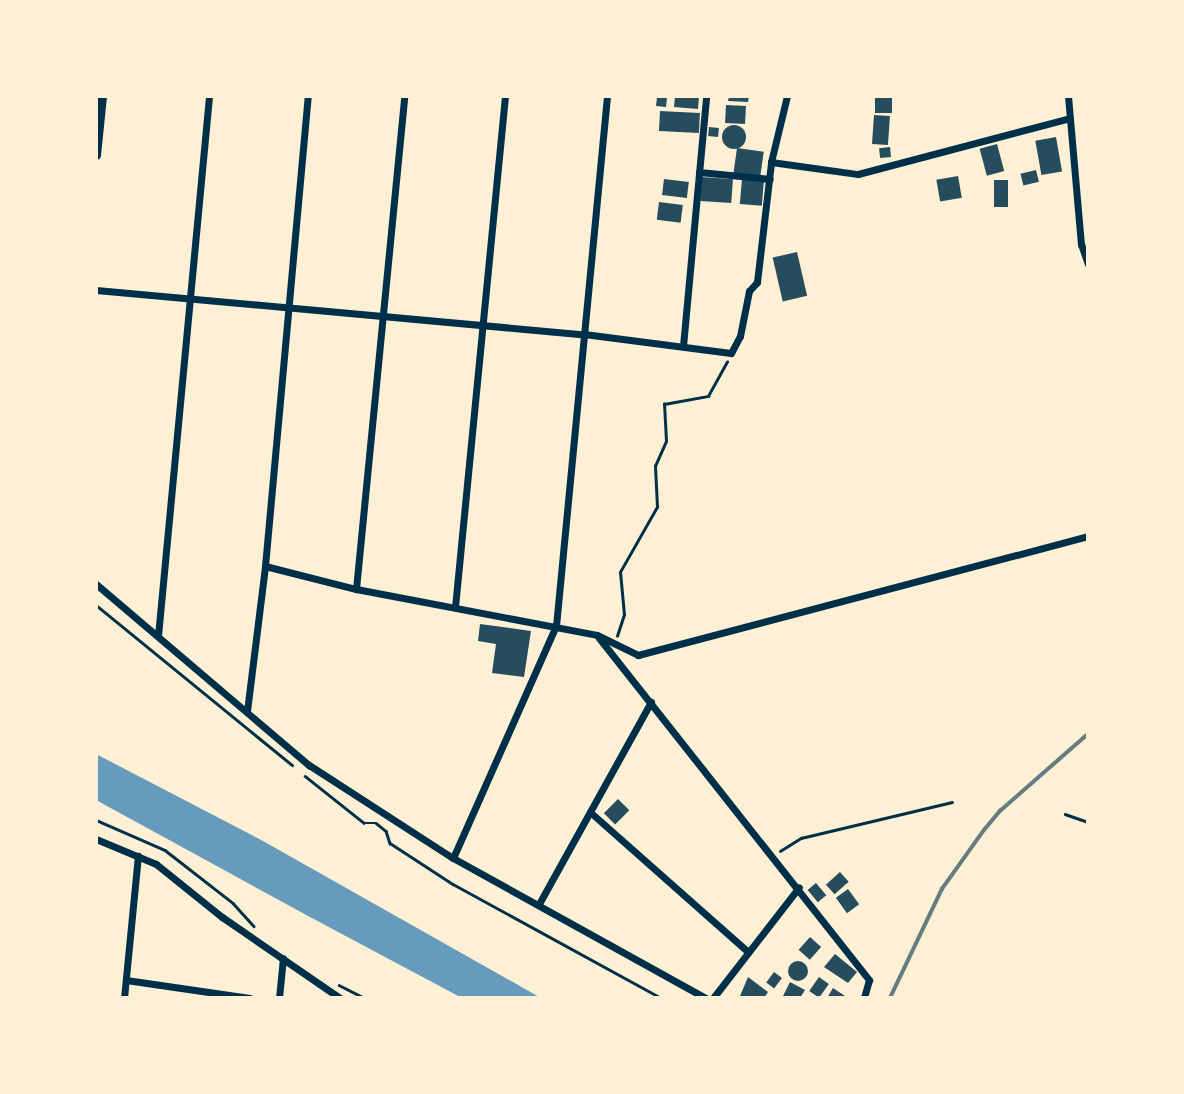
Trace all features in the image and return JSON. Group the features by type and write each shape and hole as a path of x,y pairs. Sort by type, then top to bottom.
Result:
{"street":[{"path":"96,155 102,96"},
{"path":"158,636 209,96"},
{"path":"247,711 265,566 308,96"},
{"path":"356,589 404,96"},
{"path":"455,607 505,96"},
{"path":"453,858 555,626 607,96"},
{"path":"682,346 706,96"},
{"path":"96,289 584,334 732,353 740,336 749,291 757,282 771,162 788,96"},
{"path":"1068,96 1088,264"},
{"path":"771,162 858,174 1070,118"},
{"path":"699,172 770,179"},
{"path":"265,566 356,589 597,635 638,655 1088,536"},
{"path":"96,584 309,765 453,858 540,902 706,998"},
{"path":"597,635 775,855 869,980 864,998"},
{"path":"540,902 651,702"},
{"path":"590,812 748,952"},
{"path":"96,839 156,864 340,998"},
{"path":"124,998 138,856"},
{"path":"713,998 799,887"},
{"path":"279,998 283,958"},
{"path":"126,979 250,998"}],"path":[{"path":"614,644 624,615 620,572 657,507 655,466 666,441 664,404 708,396 732,353"},
{"path":"775,855 801,838 952,802"},
{"path":"1065,814 1088,822"},
{"path":"96,820 165,850 233,903 253,924 264,944"}],"water":[{"path":"96,754 263,841 541,998 462,998 96,800"}],"building":[{"path":"675,96 699,96 698,109 674,107"},
{"path":"729,96 749,96 748,102 728,101"},
{"path":"875,96 892,96 892,113 875,113"},
{"path":"657,97 667,98 666,107 656,106"},
{"path":"726,105 746,106 745,124 725,123"},
{"path":"660,111 700,113 699,133 659,131"},
{"path":"874,115 890,116 888,145 872,144"},
{"path":"734,125 742,129 746,137 742,145 734,149 726,145 722,137 726,129"},
{"path":"709,127 719,128 718,137 708,136"},
{"path":"1056,137 1062,171 1041,175 1035,141"},
{"path":"997,144 1004,171 987,176 980,149"},
{"path":"890,147 891,157 880,158 879,148"},
{"path":"737,148 764,152 760,177 734,173"},
{"path":"1036,170 1039,182 1023,186 1020,174"},
{"path":"958,176 962,198 940,201 936,180"},
{"path":"702,177 733,179 731,203 700,201"},
{"path":"664,179 689,182 687,198 662,195"},
{"path":"742,179 764,181 762,206 740,204"},
{"path":"994,180 1008,180 1008,207 994,207"},
{"path":"659,202 683,205 681,223 657,220"},
{"path":"797,252 807,296 783,301 773,258"},
{"path":"480,624 531,631 524,677 492,673 496,644 478,641"},
{"path":"618,799 629,810 615,824 604,813"},
{"path":"840,872 849,882 835,894 826,885"},
{"path":"816,883 826,895 818,902 808,890"},
{"path":"848,889 859,904 847,913 836,898"},
{"path":"810,937 821,947 810,960 799,950"},
{"path":"835,954 857,972 848,983 824,967"},
{"path":"798,961 805,964 808,971 805,978 798,981 791,978 788,971 791,964"},
{"path":"774,972 782,978 774,988 766,982"},
{"path":"748,977 768,992 764,998 740,996"},
{"path":"819,977 829,984 819,998 809,991"},
{"path":"790,982 805,990 800,998 782,998"},
{"path":"833,988 848,998 827,998"}],"railway":[{"path":"890,998 942,889 984,830 1000,811 1088,734"}]}
